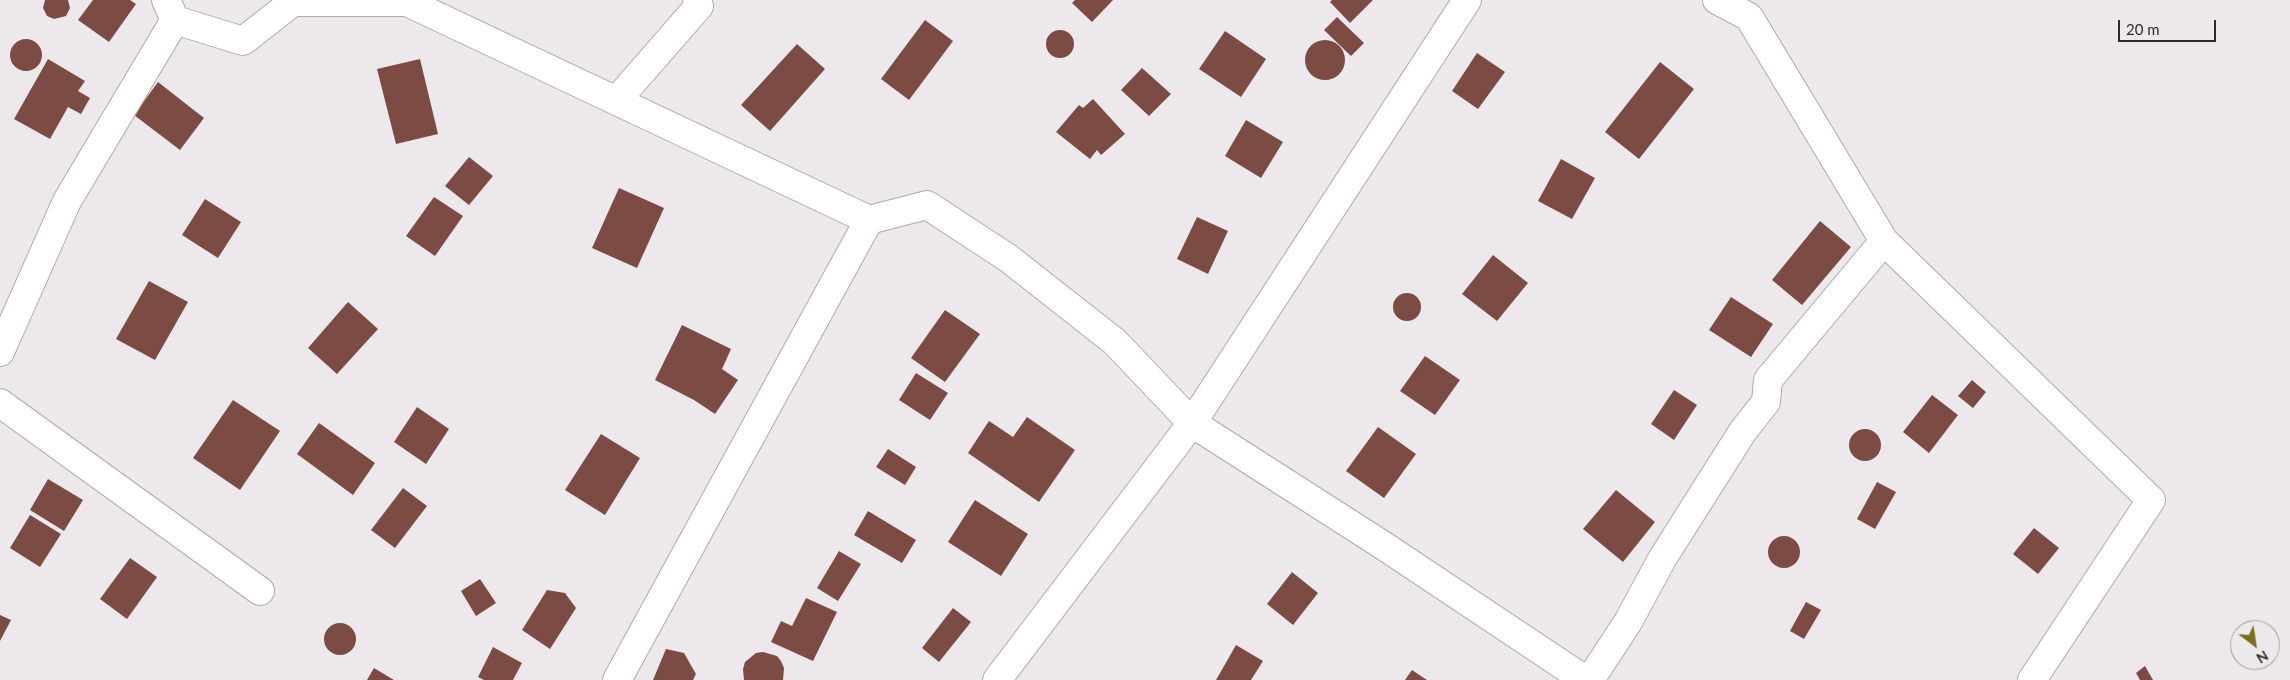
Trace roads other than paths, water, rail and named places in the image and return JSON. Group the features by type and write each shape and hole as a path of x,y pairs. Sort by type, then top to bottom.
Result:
{"street":[{"path":"617,100 699,6 697,0"},
{"path":"997,680 1192,423 1468,0"},
{"path":"1717,0 1749,17 1884,241 2151,500 2032,680"},
{"path":"0,352 67,201 170,10 243,41 293,2 407,2 868,220 927,205 1008,258 1115,342 1192,423 1381,544 1585,680"},
{"path":"617,680 868,220"},
{"path":"1590,680 1628,622 1662,559 1732,447 1766,402 1768,380 1884,241"},
{"path":"0,404 260,591"}]}
